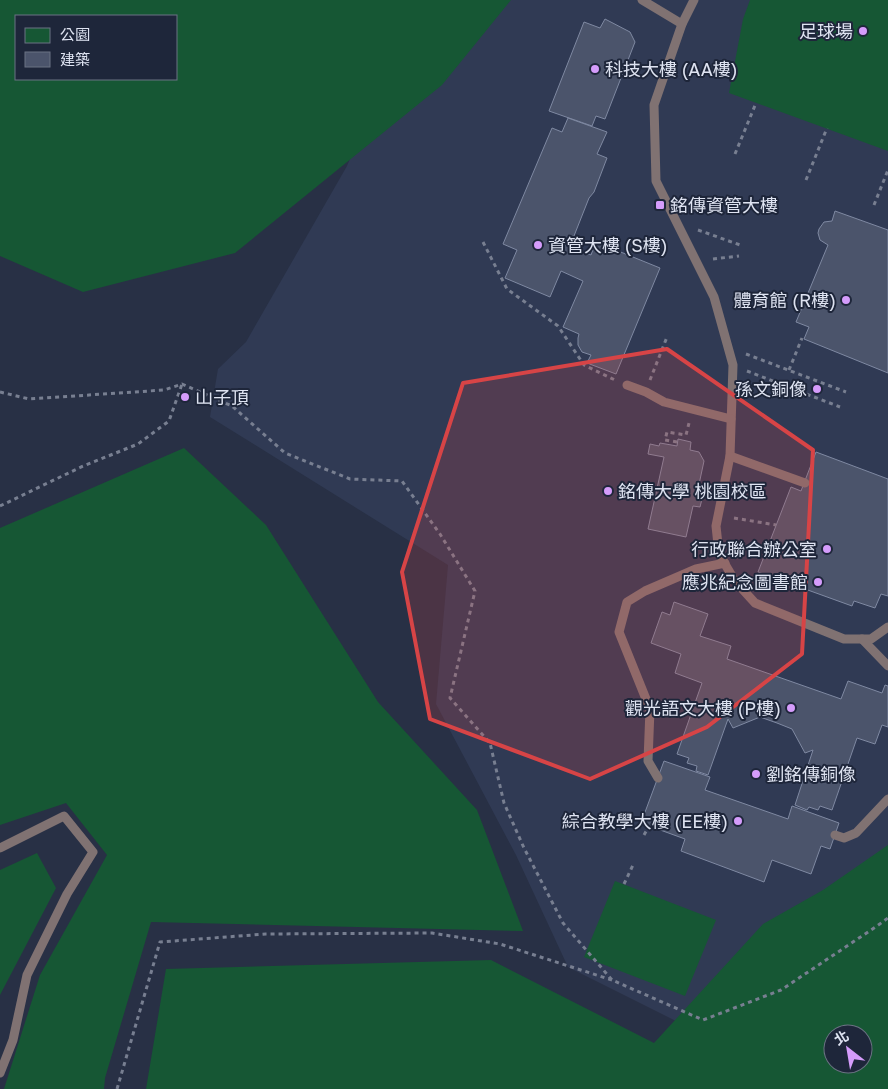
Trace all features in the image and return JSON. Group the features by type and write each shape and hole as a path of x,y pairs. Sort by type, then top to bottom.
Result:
{"lane":[{"path":"642,0 682,24"},
{"path":"694,0 682,24 654,105 656,181 714,297 733,365 730,456 716,526 719,554 735,581 755,603 844,639 871,639 888,627"},
{"path":"627,385 646,392 664,402 731,419"},
{"path":"730,456 804,483"},
{"path":"658,778 648,761 650,709 619,632 626,602 645,591 696,569 725,563"},
{"path":"862,639 888,666"},
{"path":"835,835 844,838 856,833 888,799"},
{"path":"0,848 64,816 94,852 67,894 27,976 13,1040 0,1073"}],"path":[{"path":"735,154 756,102"},
{"path":"806,180 827,128"},
{"path":"874,205 888,170"},
{"path":"698,230 743,246"},
{"path":"483,242 507,289 558,326 584,365 627,385"},
{"path":"713,259 739,256"},
{"path":"646,392 667,337"},
{"path":"789,370 802,338"},
{"path":"746,354 846,392"},
{"path":"746,370 840,407"},
{"path":"0,506 138,444 169,421 182,384"},
{"path":"0,392 29,398 164,390 182,384 232,406 285,453 350,479 402,481 440,534 475,591 450,698 490,743 504,803 524,848 563,923 612,980"},
{"path":"677,442 665,440 666,432 686,435"},
{"path":"734,518 776,525"},
{"path":"644,835 649,826"},
{"path":"624,884 633,865"},
{"path":"117,1089 160,942 266,934 432,933 500,944 612,980 704,1020 781,990 888,918"}],"highlighted area":[{"path":"667,349 813,450 802,654 707,727 590,779 430,719 402,572 463,383"}],"shaded area":[{"name":"銘傳大學 桃園校區","path":"412,0 888,0 888,937 706,1036 568,967 516,855 436,704 448,565 210,417 218,369 246,342 347,166 409,13"}],"green space":[{"path":"0,0 511,0 442,85 235,253 83,292 0,256"},
{"path":"750,0 888,0 888,151 729,93 743,19"},
{"path":"184,448 266,525 378,702 477,810 523,931 151,922 105,1078 104,1089 4,1089 40,975 107,855 66,803 0,825 0,528"},
{"path":"888,845 888,1089 146,1089 166,969 491,960 654,1043 763,924 823,890"},
{"path":"37,853 56,888 0,995 0,870"},
{"path":"615,881 716,920 685,996 584,957"}],"building":[{"name":"科技大樓 (AA樓)","path":"605,19 630,32 635,42 605,119 596,116 592,126 549,111 584,22 600,28"},
{"name":"資管大樓 (S樓)","path":"568,118 607,132 597,154 607,158 570,246 591,255 596,242 660,268 616,374 587,363 591,355 582,352 578,345 579,334 563,327 583,281 561,271 550,297 505,278 517,250 503,244 552,128 562,132"},
{"name":"體育館 (R樓)","path":"835,211 888,230 888,373 804,339 809,327 796,322 828,245 820,240 819,229 824,222 832,221"},
{"path":"678,439 691,442 690,450 699,452 704,461 698,489 704,491 700,507 693,506 686,537 648,529 664,457 648,454 650,444 659,446 660,443 677,446"},
{"name":"行政聯合辦公室","path":"816,452 888,479 888,596 881,594 875,608 854,601 852,606 758,572 791,487 801,491"},
{"name":"觀光語文大樓 (P樓)","path":"674,602 708,614 700,636 731,646 727,659 841,699 848,681 882,693 885,685 888,686 888,727 882,725 875,744 857,738 832,810 820,806 818,810 809,807 807,810 795,805 813,750 805,753 792,729 777,723 760,717 733,728 728,719 708,775 696,771 697,766 687,763 689,758 677,754 702,683 675,673 681,654 651,643 662,612 670,615"},
{"name":"綜合教學大樓 (EE樓)","path":"664,761 710,777 705,790 788,819 792,806 839,823 830,849 821,846 811,874 772,860 764,882 681,851 685,839 641,823"}],"place":[{"name":"足球場","path":"863,31"},
{"name":"科技大樓 (AA樓)","path":"595,69"},
{"name":"銘傳資管大樓","path":"660,205"},
{"name":"資管大樓 (S樓)","path":"538,245"},
{"name":"體育館 (R樓)","path":"846,300"},
{"name":"孫文銅像","path":"817,389"},
{"name":"山子頂","path":"185,397"},
{"name":"銘傳大學 桃園校區","path":"608,491"},
{"name":"行政聯合辦公室","path":"827,549"},
{"name":"應兆紀念圖書館","path":"818,582"},
{"name":"觀光語文大樓 (P樓)","path":"791,708"},
{"name":"劉銘傳銅像","path":"756,774"},
{"name":"綜合教學大樓 (EE樓)","path":"738,821"}]}
